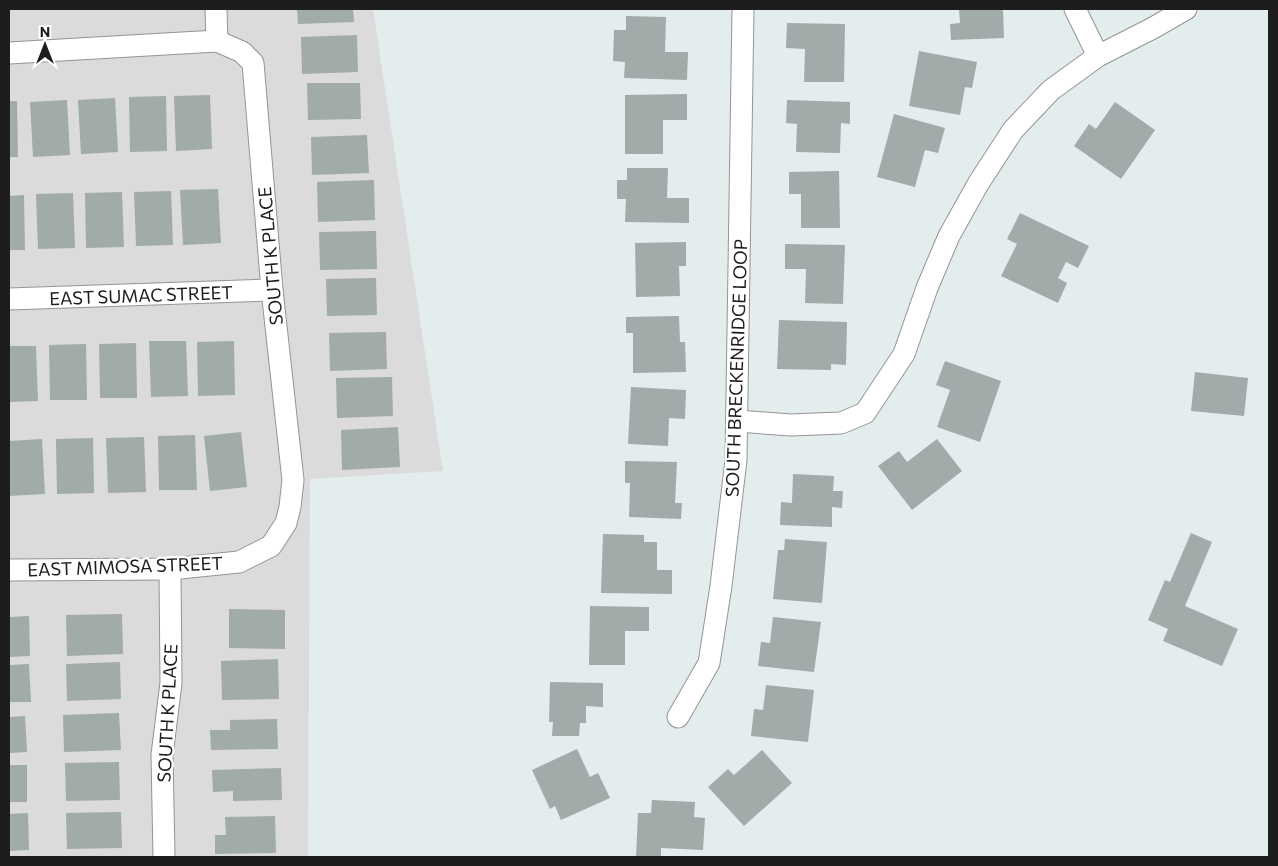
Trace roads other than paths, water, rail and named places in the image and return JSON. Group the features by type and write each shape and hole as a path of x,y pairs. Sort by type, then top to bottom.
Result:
{"street":[{"path":"9,53 217,41 216,9"},
{"name":"SOUTH BRECKENRIDGE LOOP","path":"678,718 709,663 726,547 736,460 743,9"},
{"path":"1075,9 1098,56"},
{"path":"737,421 791,425 841,424 865,414 904,354 927,288 950,236 978,184 1013,130 1051,90 1098,56 1186,9"},
{"name":"SOUTH K PLACE","path":"217,41 242,52 253,63 272,290 293,480 286,524"},
{"name":"EAST SUMAC STREET","path":"9,299 272,290"},
{"name":"EAST MIMOSA STREET","path":"9,570 170,569 238,562 271,546 286,524"},
{"name":"SOUTH K PLACE","path":"164,857 162,755 171,683 170,569"}]}
